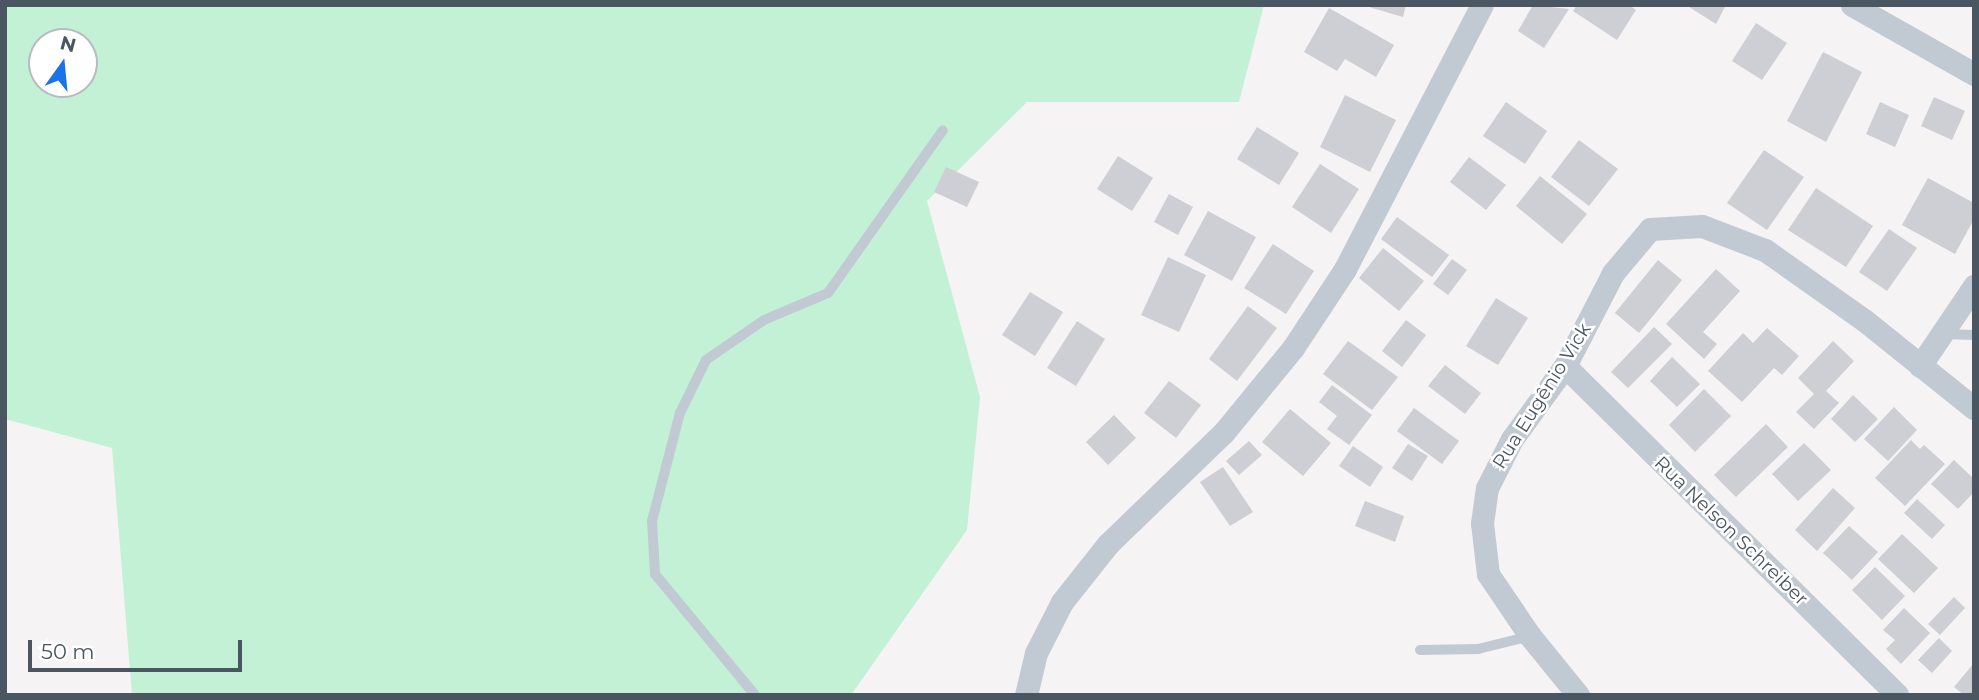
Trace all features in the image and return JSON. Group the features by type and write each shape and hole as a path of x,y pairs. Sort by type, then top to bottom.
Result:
{"street":[{"path":"1026,695 1036,653 1062,602 1108,544 1224,432 1293,348 1345,270 1482,5"},
{"path":"1852,5 1974,74"},
{"name":"Rua Eugênio Vick","path":"1578,695 1530,636 1488,573 1482,523 1487,488 1511,439 1565,366 1613,272 1650,229 1702,226 1765,250 1864,320 1974,408"},
{"path":"1920,366 1974,286"},
{"name":"Rua Nelson Schreiber","path":"1565,366 1897,695"}],"lane":[{"path":"755,695 655,574 652,521 680,413 706,360 764,320 828,293 943,130"},
{"path":"1940,334 1974,335"},
{"path":"1420,650 1478,649 1530,636"}],"green space":[{"path":"5,5 1264,5 1239,102 1027,102 927,201 980,397 967,530 851,695 132,695 112,448 5,419"}],"building":[{"path":"1362,5 1406,5 1403,17"},
{"path":"1533,5 1569,9 1544,48 1518,31"},
{"path":"1577,5 1629,5 1636,10 1617,40 1573,11"},
{"path":"1686,5 1726,5 1716,24"},
{"path":"1329,8 1394,45 1376,77 1345,59 1337,71 1304,52"},
{"path":"1756,23 1787,43 1762,80 1732,61"},
{"path":"1823,52 1862,72 1826,142 1787,121"},
{"path":"1345,95 1396,120 1370,172 1320,147"},
{"path":"1934,97 1965,111 1952,140 1921,126"},
{"path":"1506,102 1547,131 1525,164 1483,136"},
{"path":"1880,102 1909,115 1895,147 1866,134"},
{"path":"1257,127 1299,153 1279,185 1237,159"},
{"path":"1579,140 1618,169 1589,206 1551,177"},
{"path":"1764,150 1804,177 1767,230 1727,203"},
{"path":"1118,156 1153,178 1132,211 1097,189"},
{"path":"1469,157 1506,185 1486,210 1450,182"},
{"path":"1320,164 1359,189 1331,233 1292,207"},
{"path":"946,167 979,182 967,207 934,192"},
{"path":"1540,176 1587,214 1562,244 1516,206"},
{"path":"1928,178 1974,203 1974,219 1955,254 1902,225"},
{"path":"1816,188 1873,226 1846,267 1788,230"},
{"path":"1169,194 1193,207 1178,235 1154,222"},
{"path":"1208,211 1256,237 1232,281 1184,255"},
{"path":"1397,217 1449,255 1432,277 1381,239"},
{"path":"1889,229 1917,248 1887,291 1859,272"},
{"path":"1273,244 1314,271 1286,314 1244,288"},
{"path":"1383,248 1424,281 1399,311 1359,278"},
{"path":"1168,257 1206,275 1179,332 1141,315"},
{"path":"1452,259 1467,270 1448,295 1433,284"},
{"path":"1658,260 1682,280 1639,333 1615,313"},
{"path":"1716,269 1740,291 1703,332 1717,344 1704,359 1666,324"},
{"path":"1030,292 1063,312 1035,356 1002,335"},
{"path":"1496,298 1528,318 1498,365 1466,346"},
{"path":"1248,306 1277,328 1237,381 1209,359"},
{"path":"1406,320 1426,335 1402,367 1382,351"},
{"path":"1077,321 1105,339 1076,386 1047,368"},
{"path":"1654,327 1672,344 1628,388 1611,372"},
{"path":"1767,328 1799,356 1782,375 1774,368 1742,402 1708,371 1743,333 1753,343"},
{"path":"1348,341 1398,377 1372,410 1323,374"},
{"path":"1833,341 1854,361 1826,391 1839,403 1814,429 1796,412 1814,394 1798,378"},
{"path":"1672,357 1700,384 1677,407 1650,381"},
{"path":"1445,365 1481,393 1465,414 1428,386"},
{"path":"1169,381 1201,405 1176,438 1144,413"},
{"path":"1332,385 1372,415 1349,445 1327,429 1337,416 1319,402"},
{"path":"1704,389 1731,416 1695,452 1669,425"},
{"path":"1853,395 1878,419 1855,442 1831,419"},
{"path":"1894,407 1917,430 1888,461 1864,439"},
{"path":"1414,408 1459,441 1442,464 1397,431"},
{"path":"1290,409 1331,443 1303,476 1262,442"},
{"path":"1114,415 1136,438 1108,465 1086,442"},
{"path":"1766,424 1788,447 1736,497 1714,475"},
{"path":"1911,440 1920,449 1924,445 1945,464 1905,506 1875,478"},
{"path":"1249,441 1262,455 1239,475 1226,461"},
{"path":"1804,443 1831,470 1798,501 1772,474"},
{"path":"1408,444 1428,456 1412,481 1392,468"},
{"path":"1353,446 1383,467 1370,487 1339,466"},
{"path":"1954,460 1974,479 1974,492 1958,509 1931,484"},
{"path":"1223,467 1253,512 1230,526 1200,482"},
{"path":"1833,488 1855,508 1817,551 1795,530"},
{"path":"1917,499 1945,525 1932,539 1904,513"},
{"path":"1365,501 1404,516 1395,542 1355,526"},
{"path":"1849,526 1878,552 1852,580 1823,553"},
{"path":"1902,534 1938,568 1914,593 1878,559"},
{"path":"1875,567 1905,596 1882,620 1852,590"},
{"path":"1954,597 1965,608 1940,635 1928,624"},
{"path":"1904,608 1930,633 1901,664 1886,649 1895,640 1883,630"},
{"path":"1939,638 1952,651 1932,673 1918,660"},
{"path":"1974,663 1974,695 1964,695 1954,687"}]}
